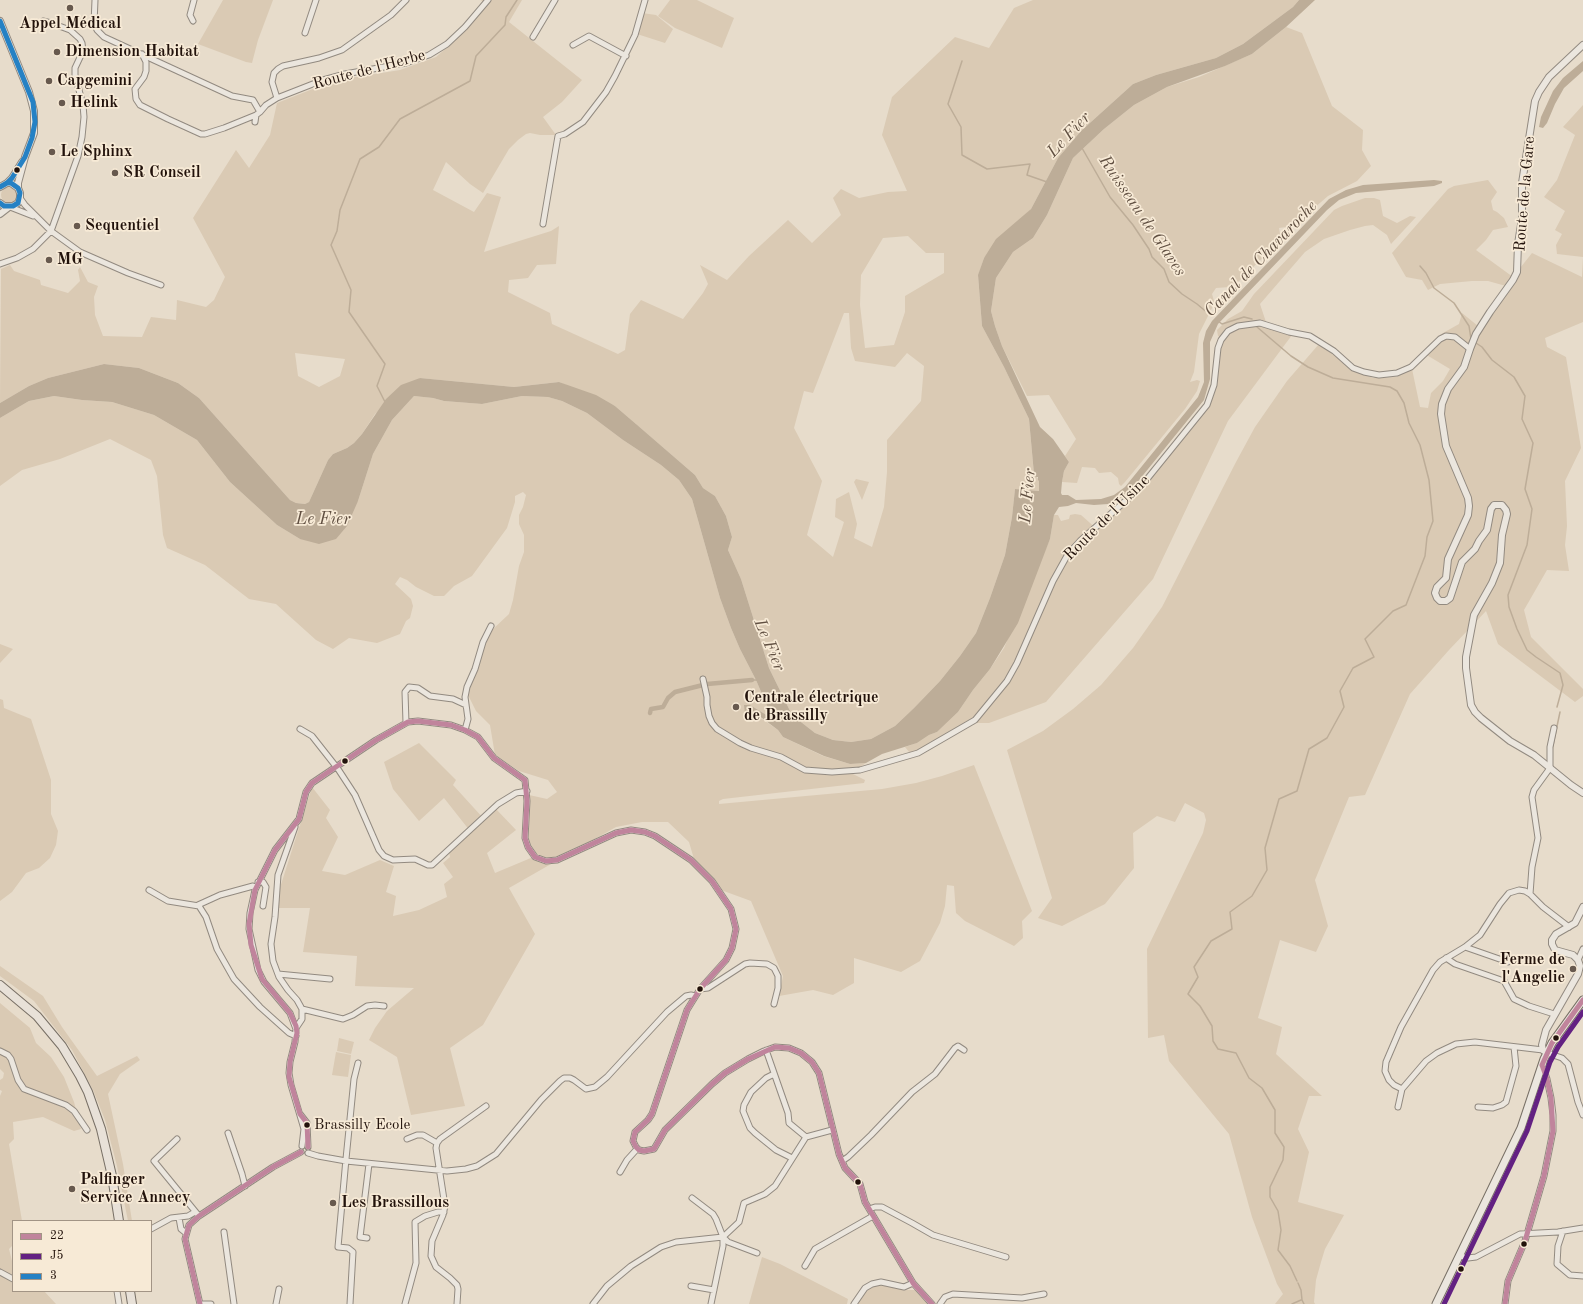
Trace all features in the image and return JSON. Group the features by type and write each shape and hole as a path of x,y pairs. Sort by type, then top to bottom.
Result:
{"highway":[{"path":"0,985 26,1006 49,1029 62,1046 80,1076 88,1092 101,1129 112,1176 119,1220"},
{"path":"130,1292 132,1304"}],"main road":[{"path":"1436,1304 1521,1128 1545,1052 1583,1000"}],"street":[{"path":"95,0 94,24 100,34 232,96 253,100 258,113 256,122"},
{"path":"193,21 190,15 194,0"},
{"path":"305,33 316,0"},
{"path":"277,98 272,82 274,73 278,69 283,66 319,58 342,50 391,16 406,0"},
{"name":"Route de l'Herbe","path":"146,62 146,75 135,89 136,99 140,105 201,134 205,134 224,128 258,113 266,105 277,98 323,80 345,74 406,63 429,55 447,44 465,27 488,0"},
{"path":"533,38 555,0"},
{"path":"543,224 558,136 576,127 588,116 606,92 626,56 645,0"},
{"path":"0,21 33,102 35,122 34,133 25,157 18,183 20,198 51,231 80,252 128,273 162,285"},
{"path":"0,264 17,258 33,249 51,231 78,156 82,137 84,118 83,105 75,75 75,68 81,57 83,47 80,39 70,30 52,22 43,22"},
{"path":"573,45 589,36 626,56"},
{"name":"Route de la Gare","path":"1550,768 1534,755 1510,741 1481,718 1473,708 1466,668 1466,657 1473,618 1498,569 1501,559 1502,535 1507,514 1502,505 1494,505 1491,509 1487,530 1475,549 1461,564 1450,598 1444,602 1438,600 1436,597 1435,591 1446,578 1448,559 1467,518 1469,506 1468,498 1446,446 1441,410 1446,392 1464,367 1470,349 1486,318 1510,285 1517,272 1518,244 1522,218 1522,183 1535,101 1549,77 1583,45"},
{"path":"142,54 146,62 155,59"},
{"path":"2,185 12,178 25,157"},
{"path":"2,185 15,185 18,188"},
{"path":"0,214 9,207 18,203 20,198"},
{"path":"0,203 4,206 20,209 38,218"},
{"name":"Route de l'Usine","path":"704,683 709,716 717,729 740,743 781,757 805,770 832,772 860,770 918,753 975,720 1007,681 1017,663 1053,581 1068,554 1080,541 1138,489 1207,405 1214,385 1218,348 1221,340 1228,331 1238,326 1260,323 1310,336 1337,353 1354,368 1379,375 1397,373 1411,367 1446,336 1455,337 1470,349"},
{"path":"465,730 468,719 466,687 475,669 483,642 491,626"},
{"path":"406,723 405,692 409,687 418,688 430,696 453,699 466,705"},
{"path":"152,1228 171,1218 197,1214 305,1149 308,1127 306,1120 300,1114 289,1073 296,1036 296,1028 290,1013 264,982 258,970 249,928 251,904 257,884 275,850 295,826 300,817 305,795 309,786 335,766 406,723 418,721 442,723 465,730 481,740 494,758 524,779 527,791 526,841 530,851 539,859 546,861 557,860 612,834 636,830 650,834 691,860 712,881 731,909 736,933 734,944 728,957 700,989 687,1010 650,1119 635,1132 633,1141 637,1149 644,1152 654,1149 665,1130 717,1079 737,1065 766,1050 775,1048 789,1048 801,1052 812,1062 818,1073 832,1130 842,1161 847,1171 860,1184 864,1200 913,1283 932,1304"},
{"path":"1530,894 1532,867 1538,838 1532,797 1534,790 1550,768 1550,748 1554,728"},
{"path":"300,729 312,736 335,766 355,795 377,846 382,854 393,860 415,859 428,865 433,864 498,804 516,794 527,791"},
{"path":"1550,768 1571,786 1583,793"},
{"path":"295,826 278,875 276,917 271,944 273,962 278,974 302,1009 302,1019 296,1028"},
{"path":"149,890 168,901 198,905 220,894 263,882 266,887 263,906"},
{"path":"1402,1089 1394,1085 1389,1080 1385,1071 1386,1062 1401,1027 1437,964 1473,942 1485,930 1497,909 1509,893 1519,890 1530,894 1543,907 1569,927"},
{"path":"198,905 203,912 217,948 234,979 289,1034 296,1036"},
{"path":"1545,1052 1544,1037 1554,1014 1579,971 1580,966 1578,960 1570,954 1557,952 1552,944 1552,940 1554,935 1569,927 1576,921 1583,907"},
{"path":"1465,947 1508,962"},
{"path":"1578,960 1583,949"},
{"path":"1446,958 1456,964 1504,982 1514,999 1529,1006 1554,1014"},
{"path":"700,989 708,988 745,964 767,964 774,968 778,976 778,988 774,1004"},
{"path":"278,974 330,979"},
{"path":"305,1149 318,1156 346,1161 439,1171 466,1169 480,1164 493,1157 544,1096 562,1079 572,1079 588,1090 595,1087 607,1078 667,1012 686,996 695,996"},
{"path":"302,1009 343,1019 353,1016 370,1005 384,1006"},
{"path":"1398,1107 1402,1089 1431,1057 1456,1044 1471,1042 1545,1052 1562,1058 1568,1064 1583,1115"},
{"path":"842,1161 871,1135 912,1092 935,1074 956,1047 958,1046 964,1050"},
{"path":"1478,1107 1493,1108 1506,1102 1515,1068 1514,1047"},
{"path":"766,1050 788,1113 790,1123 806,1137"},
{"path":"0,1051 8,1055 11,1059 18,1080 24,1089 66,1105 74,1111 87,1130"},
{"path":"350,1304 353,1252 348,1248 338,1247 354,1079 358,1063"},
{"path":"1505,1304 1508,1281 1525,1241 1526,1233 1543,1179 1553,1131 1551,1098 1542,1065"},
{"path":"774,1074 766,1078 751,1092 744,1105 743,1111 750,1128 755,1134 776,1150 792,1158"},
{"path":"457,1304 457,1285 436,1267 431,1256 433,1236 444,1212 444,1202 436,1150 437,1143 486,1106"},
{"path":"593,1304 607,1286 631,1266 661,1247 676,1242 723,1237 737,1225 744,1204 773,1189 806,1137 832,1130"},
{"path":"228,1133 245,1186"},
{"path":"407,1139 417,1135 423,1135 437,1143"},
{"path":"177,1139 154,1161 197,1214"},
{"path":"620,1172 627,1160 637,1149"},
{"path":"367,1238 360,1237 369,1164"},
{"path":"692,1198 713,1214 723,1237 723,1246 711,1304"},
{"path":"869,1209 876,1206 882,1207 912,1222 933,1235 1006,1257"},
{"path":"405,1304 416,1263 415,1222 425,1216 444,1212"},
{"path":"197,1214 186,1233 186,1241 200,1304 211,1304"},
{"path":"805,1266 815,1249 873,1216"},
{"path":"178,1218 181,1229 186,1233"},
{"path":"1460,1256 1468,1258 1476,1257 1520,1234 1583,1228"},
{"path":"1563,1231 1563,1235 1558,1246 1557,1264 1570,1274 1583,1276"},
{"path":"224,1232 234,1304"},
{"path":"723,1237 733,1245 756,1253"},
{"path":"0,1272 12,1278"},
{"path":"854,1304 865,1288 872,1284 881,1282 904,1287 913,1283"},
{"path":"692,1286 714,1290"},
{"path":"276,1304 279,1289"},
{"path":"117,1292 118,1304"},
{"path":"940,1304 945,1297 952,1294 1022,1298 1044,1294"}],"shaded area":[{"path":"223,0 273,0 258,40 252,63 198,44"},
{"path":"481,0 522,0 509,22 582,80 562,102 543,117 556,135 540,135 530,133 518,140 509,149 483,193 470,184 446,162 433,190 474,212 487,193 501,197 484,252 551,231 559,226 556,264 537,265 528,278 509,280 508,292 550,313 552,324 618,354 625,350 630,314 641,300 683,319 708,284 700,265 727,280 749,256 788,220 812,243 841,215 833,198 841,189 859,198 888,192 907,191 882,135 892,97 955,37 989,48 1014,8 1033,0 1299,0 1293,7 1243,44 1216,58 1156,75 1133,84 1081,131 1058,158 1031,209 984,258 978,276 982,326 1029,419 1034,474 1039,480 1039,491 1015,489 1012,517 1005,555 976,633 940,681 895,726 871,739 851,742 833,740 815,733 792,715 769,668 741,579 728,550 732,537 726,516 715,496 703,488 695,475 615,406 559,382 514,387 420,378 375,414 362,434 354,443 333,454 328,460 309,502 305,504 296,503 290,500 199,398 178,383 139,368 104,364 48,378 29,386 0,403 1,269 10,265 14,271 40,280 41,285 68,293 80,281 78,270 80,267 88,282 98,286 94,297 95,315 103,336 142,337 151,317 176,320 177,300 206,307 214,300 225,277 193,218 236,150 249,168 270,135 277,103 323,85 350,78 400,70 436,57 451,44 486,6","holes":["908,236 926,253 944,253 944,273 905,296 905,312 894,345 865,348 860,305 861,275 883,238","844,313 849,313 851,348 855,361 895,367 907,353 924,366 921,401 887,440 887,472 884,507 872,547 854,538 857,524 849,492 836,499 835,517 844,522 833,557 807,535 822,481 794,428 804,391 813,393","295,353 345,359 340,376 319,387 298,376"]},
{"path":"670,0 697,0 734,18 722,48 675,28 658,16"},
{"path":"642,13 656,15 673,29 665,43 637,34"},
{"path":"1286,27 1302,33 1332,106 1363,130 1362,150 1371,166 1357,181 1328,196 1306,215 1298,218 1293,223 1286,227 1279,228 1281,240 1239,281 1230,287 1216,288 1212,294 1214,301 1212,308 1199,334 1194,372 1190,382 1197,380 1200,381 1197,391 1185,409 1125,482 1121,486 1118,478 1111,472 1099,473 1095,468 1082,467 1077,483 1062,482 1064,471 1069,462 1065,456 1076,439 1049,395 1027,396 1002,346 991,311 996,278 1013,252 1033,238 1047,215 1073,158 1104,129 1134,105 1167,87 1199,77 1252,54"},
{"path":"1583,105 1583,257 1557,254 1556,245 1562,234 1555,230 1565,211 1544,197 1557,180 1575,135 1563,127"},
{"path":"1488,180 1497,192 1491,201 1493,210 1504,218 1508,227 1493,230 1476,250 1513,277 1532,253 1582,277 1583,258 1583,322 1545,338 1547,347 1566,357 1581,448 1565,481 1567,526 1565,545 1569,571 1547,570 1524,610 1531,637 1583,689 1583,696 1575,702 1498,644 1486,611 1410,694 1365,795 1349,797 1315,880 1328,926 1316,952 1280,940 1258,1018 1282,1027 1276,1054 1322,1096 1309,1096 1298,1129 1309,1152 1298,1202 1344,1215 1325,1249 1316,1280 1315,1304 1275,1304 1283,1294 1277,1284 1252,1217 1229,1134 1169,1061 1164,1035 1148,1038 1147,949 1203,833 1206,820 1204,813 1185,803 1175,822 1157,816 1133,833 1134,868 1105,904 1062,926 1038,918 1052,898 1007,750 1043,731 1073,709 1101,685 1133,648 1162,607 1255,427 1287,381 1319,344 1353,370 1373,378 1396,377 1412,369 1420,407 1428,408 1431,393 1443,381 1450,369 1425,354 1443,333 1459,324 1462,313 1478,326 1506,286 1488,281 1472,281 1440,284 1428,290 1422,280 1406,277 1392,253 1448,189 1454,186"},
{"path":"9,187 15,189 17,195 15,201 9,203 3,201 1,195 3,189"},
{"path":"1365,198 1380,200 1383,216 1397,223 1410,216 1416,217 1391,244 1387,235 1373,225 1350,230 1324,239 1305,252 1260,304 1268,328 1292,335 1228,421 1153,579 1046,702 989,723 965,723 922,748 910,753 905,747 917,743 929,735 937,732 958,712 1004,648 1050,539 1054,515 1058,515 1061,521 1069,519 1070,515 1081,515 1098,530 1127,503 1147,482 1207,407 1213,397 1217,386 1220,349 1223,339 1218,336 1217,330 1228,319 1242,311 1254,294 1334,210"},
{"path":"54,396 112,402 154,415 197,440 230,482 277,525 300,539 358,501 373,454 392,420 414,396 444,401 482,404 522,396 548,397 562,401 587,413 623,440 661,465 679,480 692,499 720,598 731,628 768,708 778,718 776,720 773,719 750,705 747,712 758,716 778,730 783,737 823,756 850,764 866,763 851,773 865,780 864,783 723,799 719,801 719,804 882,789 916,783 974,765 1032,911 1022,921 1023,938 1014,946 965,921 956,913 954,886 947,885 945,906 940,923 920,961 901,972 854,958 854,983 833,995 813,990 779,996 783,976 751,901 721,890 694,859 689,842 668,822 642,822 616,827 509,888 535,934 483,1025 450,1048 465,1106 411,1115 397,1057 369,1040 375,1028 387,1011 414,988 355,986 357,956 303,952 310,908 278,908 278,894 312,787 330,810 326,818 338,837 322,871 345,875 380,860 394,866 386,892 396,896 393,916 419,910 447,897 444,884 453,877 443,863 450,857 449,852 470,831 444,798 419,821 393,789 384,762 419,743 456,780 453,785 484,819 496,809 516,830 487,853 495,873 538,855 532,849 527,836 529,795 547,799 557,792 548,780 519,771 495,755 490,725 476,711 468,695 483,647 491,631 509,614 519,566 524,552 524,535 519,524 519,515 526,495 523,492 515,496 515,502 507,528 472,576 454,586 444,596 434,596 400,577 395,584 411,599 413,606 410,618 406,621 400,634 377,643 349,638 333,649 316,640 276,604 249,599 205,565 167,548 163,535 157,476 151,460 110,439 60,459 22,470 0,486 0,418 29,401"},
{"path":"856,479 869,482 862,500 854,482"},
{"path":"0,644 13,649 0,663"},
{"path":"0,699 3,700 4,708 31,719 51,780 51,814 58,831 56,845 50,858 39,868 26,873 12,892 0,901"},
{"path":"0,966 43,996 62,1027 97,1076 137,1056 140,1060 120,1074 108,1094 123,1164 132,1220 128,1220 117,1166 105,1120 93,1090 72,1050 34,1001 0,976"},
{"path":"0,1003 30,1028 36,1043 51,1057 64,1077 74,1102 81,1129 74,1131 43,1117 13,1122 14,1139 9,1144 22,1220 12,1220 12,1246 9,1249 12,1261 12,1292 45,1292 56,1304 0,1304 0,1096 2,1091 0,1090 0,1080 3,1078 4,1073 0,1069"},
{"path":"339,1038 354,1042 351,1054 337,1051"},
{"path":"336,1052 351,1055 348,1077 332,1075"},
{"path":"762,1257 780,1264 848,1299 847,1304 749,1304"},
{"path":"877,1285 886,1285 903,1290 915,1290 928,1304 856,1304 868,1289"}],"water":[{"name":"Le Fier","path":"1299,0 1315,0 1286,27 1252,54 1225,66 1167,87 1134,105 1104,129 1073,158 1047,215 1033,238 1013,252 996,278 991,311 1002,346 1040,427 1053,439 1069,462 1064,471 1062,495 1068,495 1076,500 1101,499 1114,495 1125,487 1198,397 1204,382 1203,343 1206,331 1212,321 1329,199 1346,190 1363,185 1434,180 1442,181 1442,183 1434,186 1356,193 1339,200 1327,210 1218,324 1210,342 1210,379 1204,400 1131,490 1122,497 1108,504 1094,505 1076,503 1059,507 1054,515 1050,539 1018,623 990,669 958,712 937,732 929,735 917,743 882,754 866,763 850,764 824,756 783,737 778,730 758,715 747,712 745,713 744,705 750,705 773,719 776,720 778,718 768,708 731,628 720,598 692,499 679,480 661,465 623,440 587,413 562,401 548,397 522,396 482,404 444,401 414,396 392,420 373,454 358,501 347,526 336,539 319,544 300,539 277,525 230,482 197,440 154,415 112,402 54,396 29,401 0,418 0,403 29,386 48,378 104,364 139,368 178,383 199,398 290,500 296,503 305,504 309,502 328,460 333,454 354,443 386,399 401,385 420,378 514,387 559,382 596,395 615,406 695,475 703,488 715,496 726,516 732,537 728,550 741,579 769,668 792,715 815,733 833,740 851,742 871,739 895,726 914,708 940,681 976,633 1005,555 1012,517 1015,489 1039,491 1038,477 1035,477 1034,474 1029,419 982,326 978,275 984,258 996,239 1031,209 1058,158 1081,131 1133,84 1156,75 1216,58 1243,44 1293,7"},
{"path":"1583,61 1583,71 1564,88 1547,123 1543,128 1539,127 1541,117 1553,91 1563,78"}],"waterway":[{"path":"385,402 377,386 385,364 349,312 351,290 331,245 337,231 340,210 360,159 379,147 400,119 470,81 476,56 505,25 506,17 517,0"},
{"path":"962,61 948,104 961,127 962,155 987,169 1030,164 1027,175 1047,182"},
{"name":"Ruisseau de Glaves","path":"1082,148 1110,197 1133,225 1149,249 1152,257 1164,269 1169,282 1182,294 1209,314"},
{"path":"1420,266 1426,273 1434,288 1454,303 1469,326 1471,339"},
{"name":"Ruisseau de Glaves","path":"1218,321 1222,324 1244,317 1252,319"},
{"name":"Ruisseau de Glaves","path":"1257,327 1291,356 1308,367 1333,378 1390,387 1397,391 1404,403 1409,423 1420,445 1429,480 1433,521 1427,537 1425,556 1406,605 1393,611 1365,639 1374,657 1353,668 1340,691 1344,707 1327,738 1309,749 1297,791 1279,799 1265,848 1267,870 1252,896 1230,912 1232,929 1211,941 1194,967 1198,977 1188,994 1200,1006 1212,1026 1213,1041 1218,1049 1236,1053 1249,1078 1262,1088 1275,1110 1275,1133 1284,1147 1283,1160 1270,1187 1270,1197 1278,1211 1281,1230 1278,1250 1290,1266 1297,1281"},
{"path":"1476,343 1482,347 1492,360 1514,377 1525,396 1522,419 1533,443 1525,489 1532,509 1527,545 1508,595 1509,607 1527,650 1560,673 1563,685 1557,707"},
{"path":"752,680 758,680"},
{"path":"650,713 651,709 663,707 668,698 675,692 707,684 752,680"},
{"path":"1552,750 1560,712"},
{"name":"Ruisseau de Glaves","path":"1298,1283 1304,1304"},
{"path":"1292,1304 1301,1300"}],"transit line":[{"name":"3","path":"0,21 33,102 35,122 32,138 25,157 12,178 7,183"},
{"name":"3","path":"0,187 7,183 11,183 18,188 20,193 18,203 13,206 4,206 0,203"},
{"name":"22","path":"308,1147 307,1123 300,1114 289,1077 290,1062 297,1033 296,1026 290,1013 262,979 251,945 249,924 255,890 275,850 299,819 306,792 312,783 376,740 408,722 418,721 451,725 478,737 494,758 525,780 527,801 525,838 528,847 535,857 546,861 557,860 616,833 631,830 645,832 655,836 691,860 712,881 731,909 736,929 732,948 726,960 700,989 687,1010 652,1114 648,1120 635,1132 633,1141 636,1147 639,1150 644,1151 654,1149 665,1130 712,1084 725,1073 748,1059 775,1047 789,1048 801,1053 812,1062 819,1073 839,1154 845,1168 860,1184 865,1202 913,1283 932,1304"},
{"name":"22","path":"1542,1065 1552,1043 1583,1000"},
{"name":"J5","path":"1444,1304 1527,1131 1550,1062 1558,1047 1583,1012"},
{"name":"22","path":"1505,1304 1508,1281 1525,1241 1544,1176 1553,1131 1551,1098 1542,1065"},
{"name":"22","path":"200,1304 185,1239 189,1225 199,1216 273,1167 301,1152"}],"place":[{"name":"Appel Médical","path":"70,8"},
{"name":"Dimension Habitat","path":"57,52"},
{"name":"Capgemini","path":"49,81"},
{"name":"Helink","path":"62,103"},
{"name":"Le Sphinx","path":"52,152"},
{"name":"SR Conseil","path":"115,173"},
{"name":"Sequentiel","path":"77,226"},
{"name":"MG","path":"49,260"},
{"name":"Centrale électrique de Brassilly","path":"736,707"},
{"name":"Ferme de l'Angelie","path":"1573,969"},
{"name":"Brassilly Ecole","path":"307,1125"},
{"name":"Palfinger Service Annecy","path":"72,1189"},
{"name":"Les Brassillous","path":"333,1203"}],"water label":[{"name":"Canal de Chavaroche","path":"1261,259"}]}
